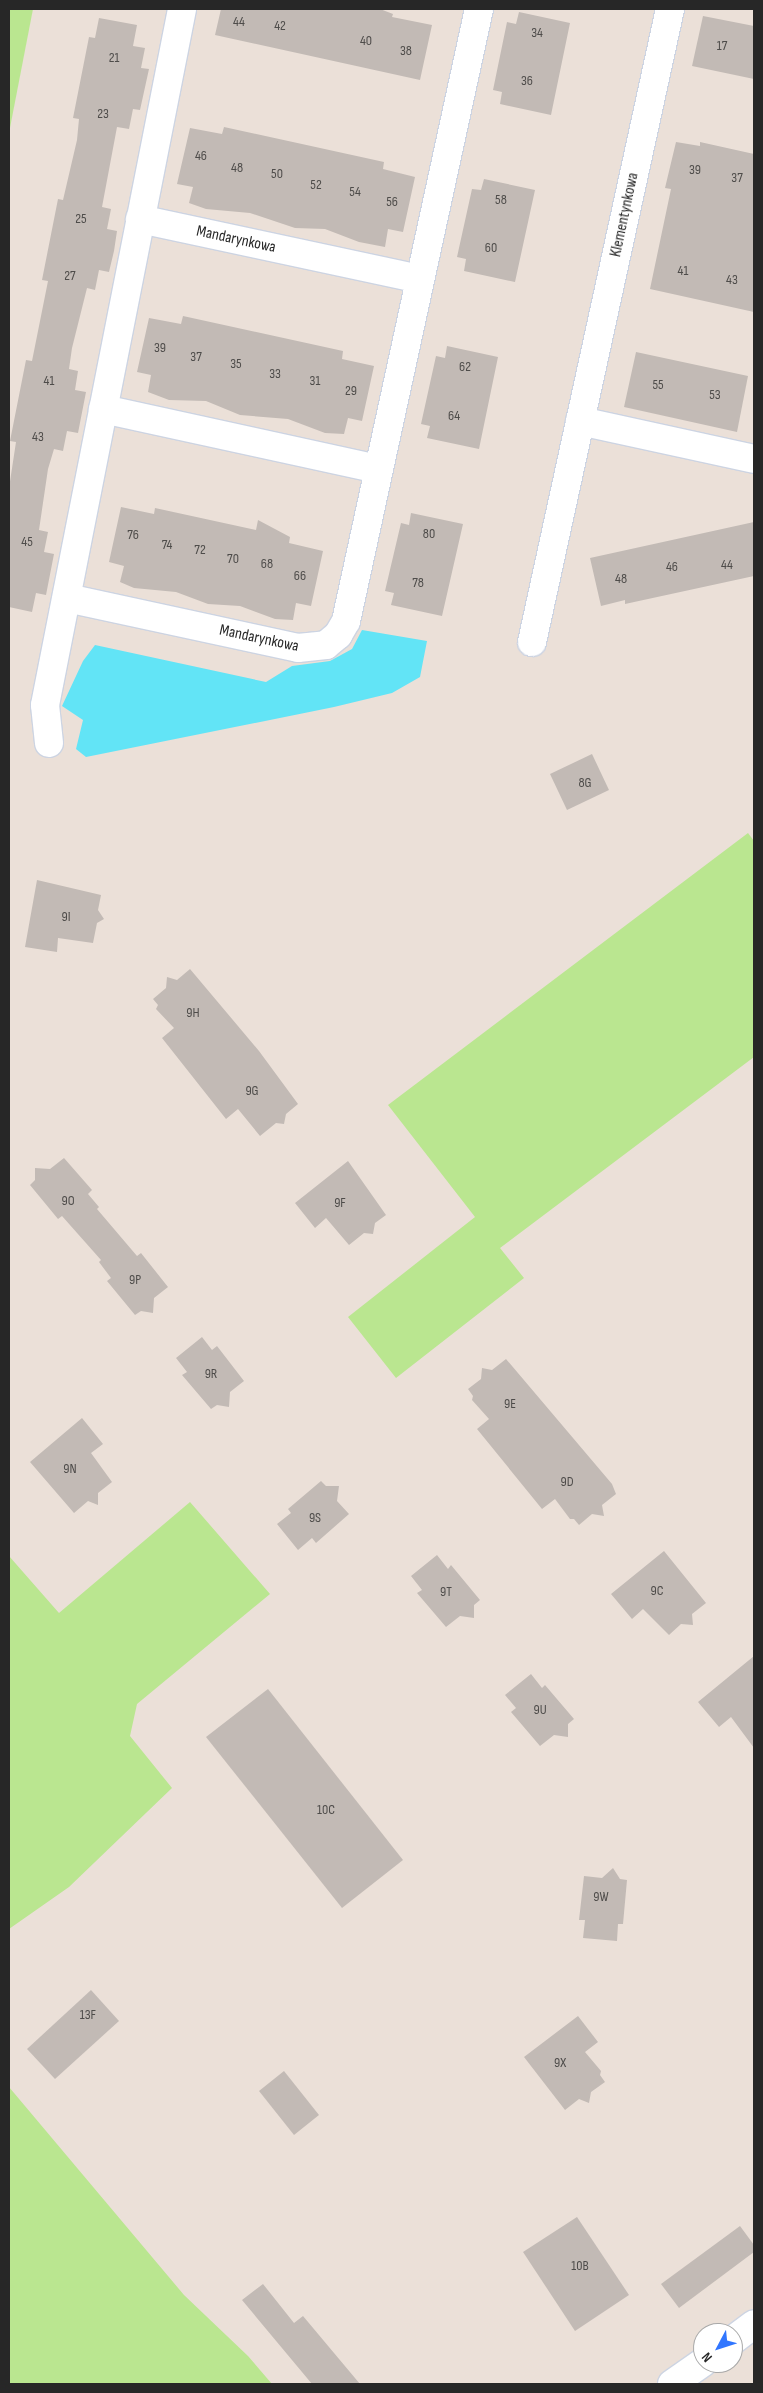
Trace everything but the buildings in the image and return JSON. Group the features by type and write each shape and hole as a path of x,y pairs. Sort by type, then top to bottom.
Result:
{"street":[{"path":"49,742 45,705 182,9"},
{"name":"Klementynkowa","path":"532,642 670,9"},
{"name":"Mandarynkowa","path":"66,598 298,648 326,645 338,635 346,622 420,279 475,10"},
{"name":"Mandarynkowa","path":"140,219 420,279"},
{"path":"103,409 379,469"},
{"path":"580,421 754,459"},
{"path":"743,2332 754,2324"},
{"path":"672,2384 693,2369"}],"green space":[{"path":"9,9 33,9 9,133"},
{"path":"748,833 754,841 754,1057 500,1248 524,1278 396,1378 348,1317 475,1217 388,1105"},
{"path":"190,1502 270,1594 137,1704 130,1736 172,1788 69,1887 9,1929 9,1556 59,1613"},
{"path":"9,2087 184,2295 248,2356 272,2384 9,2384"}],"water":[{"path":"362,630 427,641 420,677 392,693 334,707 86,757 76,749 83,720 62,706 83,661 95,645 266,682 292,666 330,661 352,649"}]}
